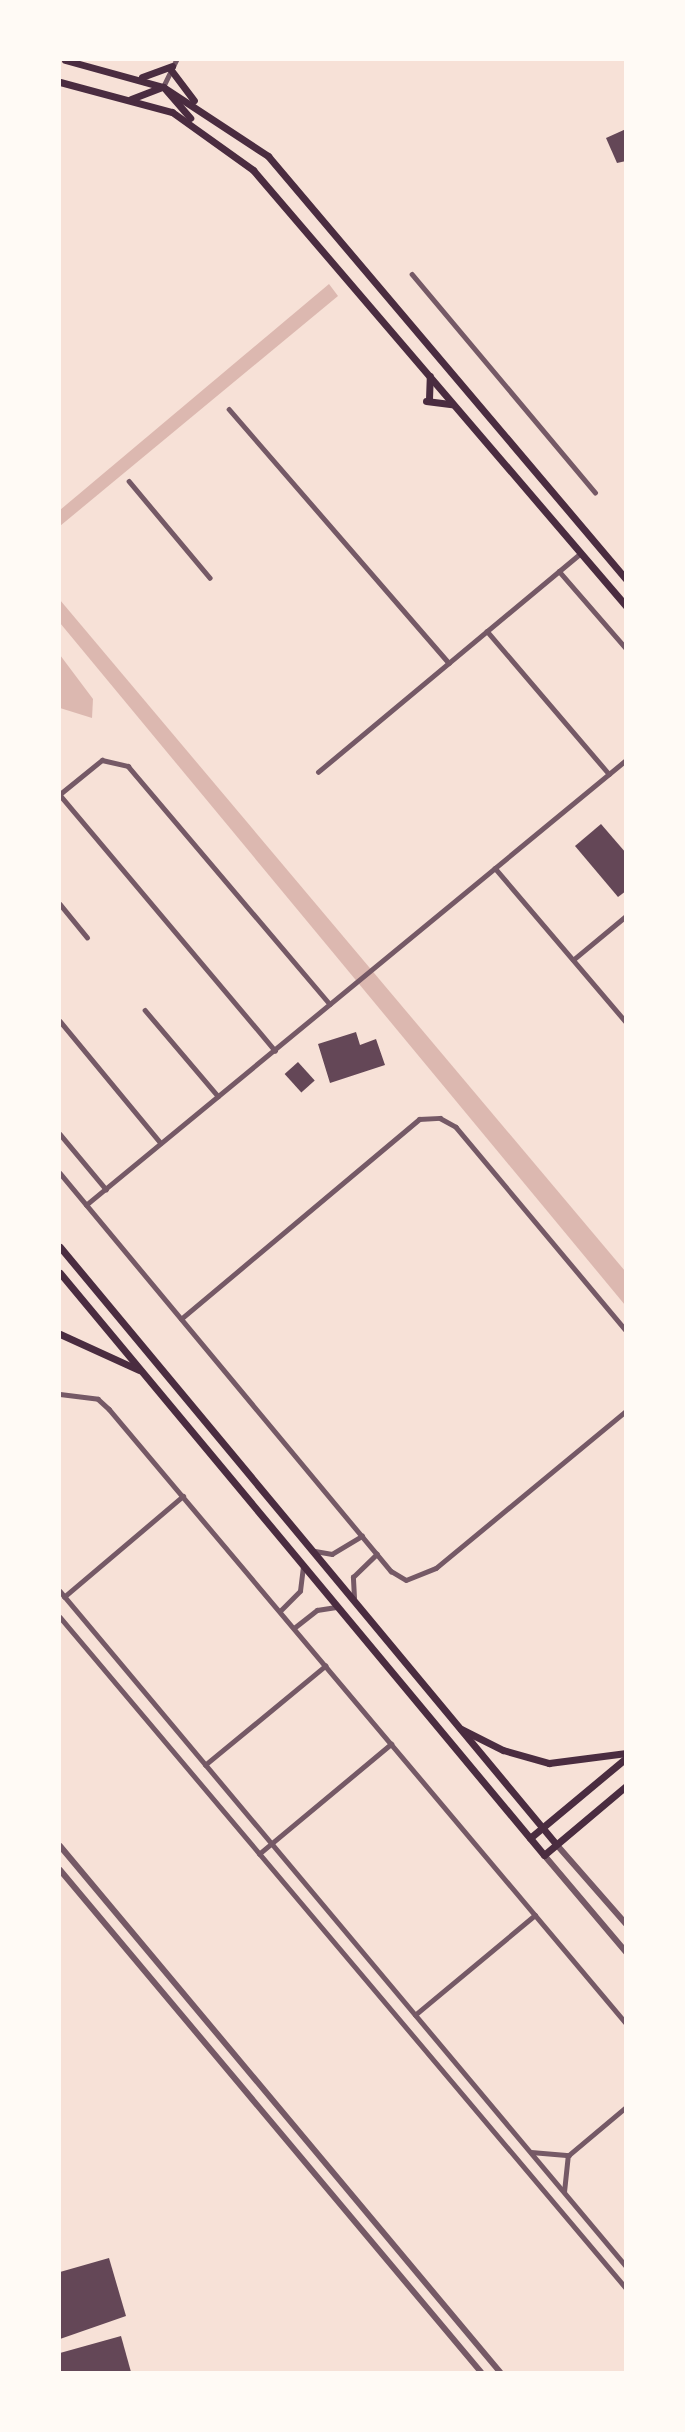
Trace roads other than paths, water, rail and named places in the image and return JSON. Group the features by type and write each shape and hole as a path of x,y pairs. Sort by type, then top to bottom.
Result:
{"main road":[{"path":"65,60 138,77 163,87 199,106 268,156 625,579"},
{"path":"138,77 174,65 199,106"},
{"path":"60,82 130,99 197,126"},
{"path":"130,99 163,87"},
{"path":"163,87 197,126 253,170 625,606"},
{"path":"426,370 428,400 442,400 461,411"},
{"path":"60,1247 556,1844"},
{"path":"60,1273 544,1855 625,1786"},
{"path":"60,1334 143,1371"},
{"path":"201,1443 214,1432"},
{"path":"455,1725 503,1750 549,1763 625,1756"},
{"path":"530,1838 625,1756"}],"street":[{"path":"163,87 174,65"},
{"path":"412,274 595,492"},
{"path":"229,409 449,663"},
{"path":"130,481 210,578"},
{"path":"318,772 581,553"},
{"path":"559,571 625,648"},
{"path":"487,631 608,774"},
{"path":"275,1050 60,795 102,760 128,766 330,1004"},
{"path":"86,1205 625,760"},
{"path":"495,868 625,1022"},
{"path":"60,904 87,937"},
{"path":"573,960 625,916"},
{"path":"145,1010 218,1096"},
{"path":"60,1021 161,1143"},
{"path":"181,1319 419,1119 440,1118 456,1127 625,1330"},
{"path":"60,1134 106,1189"},
{"path":"60,1173 399,1577 423,1578 625,1412"},
{"path":"60,1394 98,1399 183,1496 625,2023"},
{"path":"64,1597 183,1496"},
{"path":"311,1549 332,1554 362,1536"},
{"path":"356,1603 353,1577 377,1554"},
{"path":"280,1612 300,1591 303,1567"},
{"path":"60,1591 625,2266"},
{"path":"294,1628 317,1610 337,1607"},
{"path":"60,1617 625,2288"},
{"path":"205,1765 325,1666"},
{"path":"259,1854 391,1744"},
{"path":"556,1844 625,1924"},
{"path":"60,1846 500,2372"},
{"path":"544,1855 625,1952"},
{"path":"60,1870 481,2372"},
{"path":"415,2015 535,1915"},
{"path":"565,2193 569,2155 625,2107"},
{"path":"530,2152 569,2155"}]}
